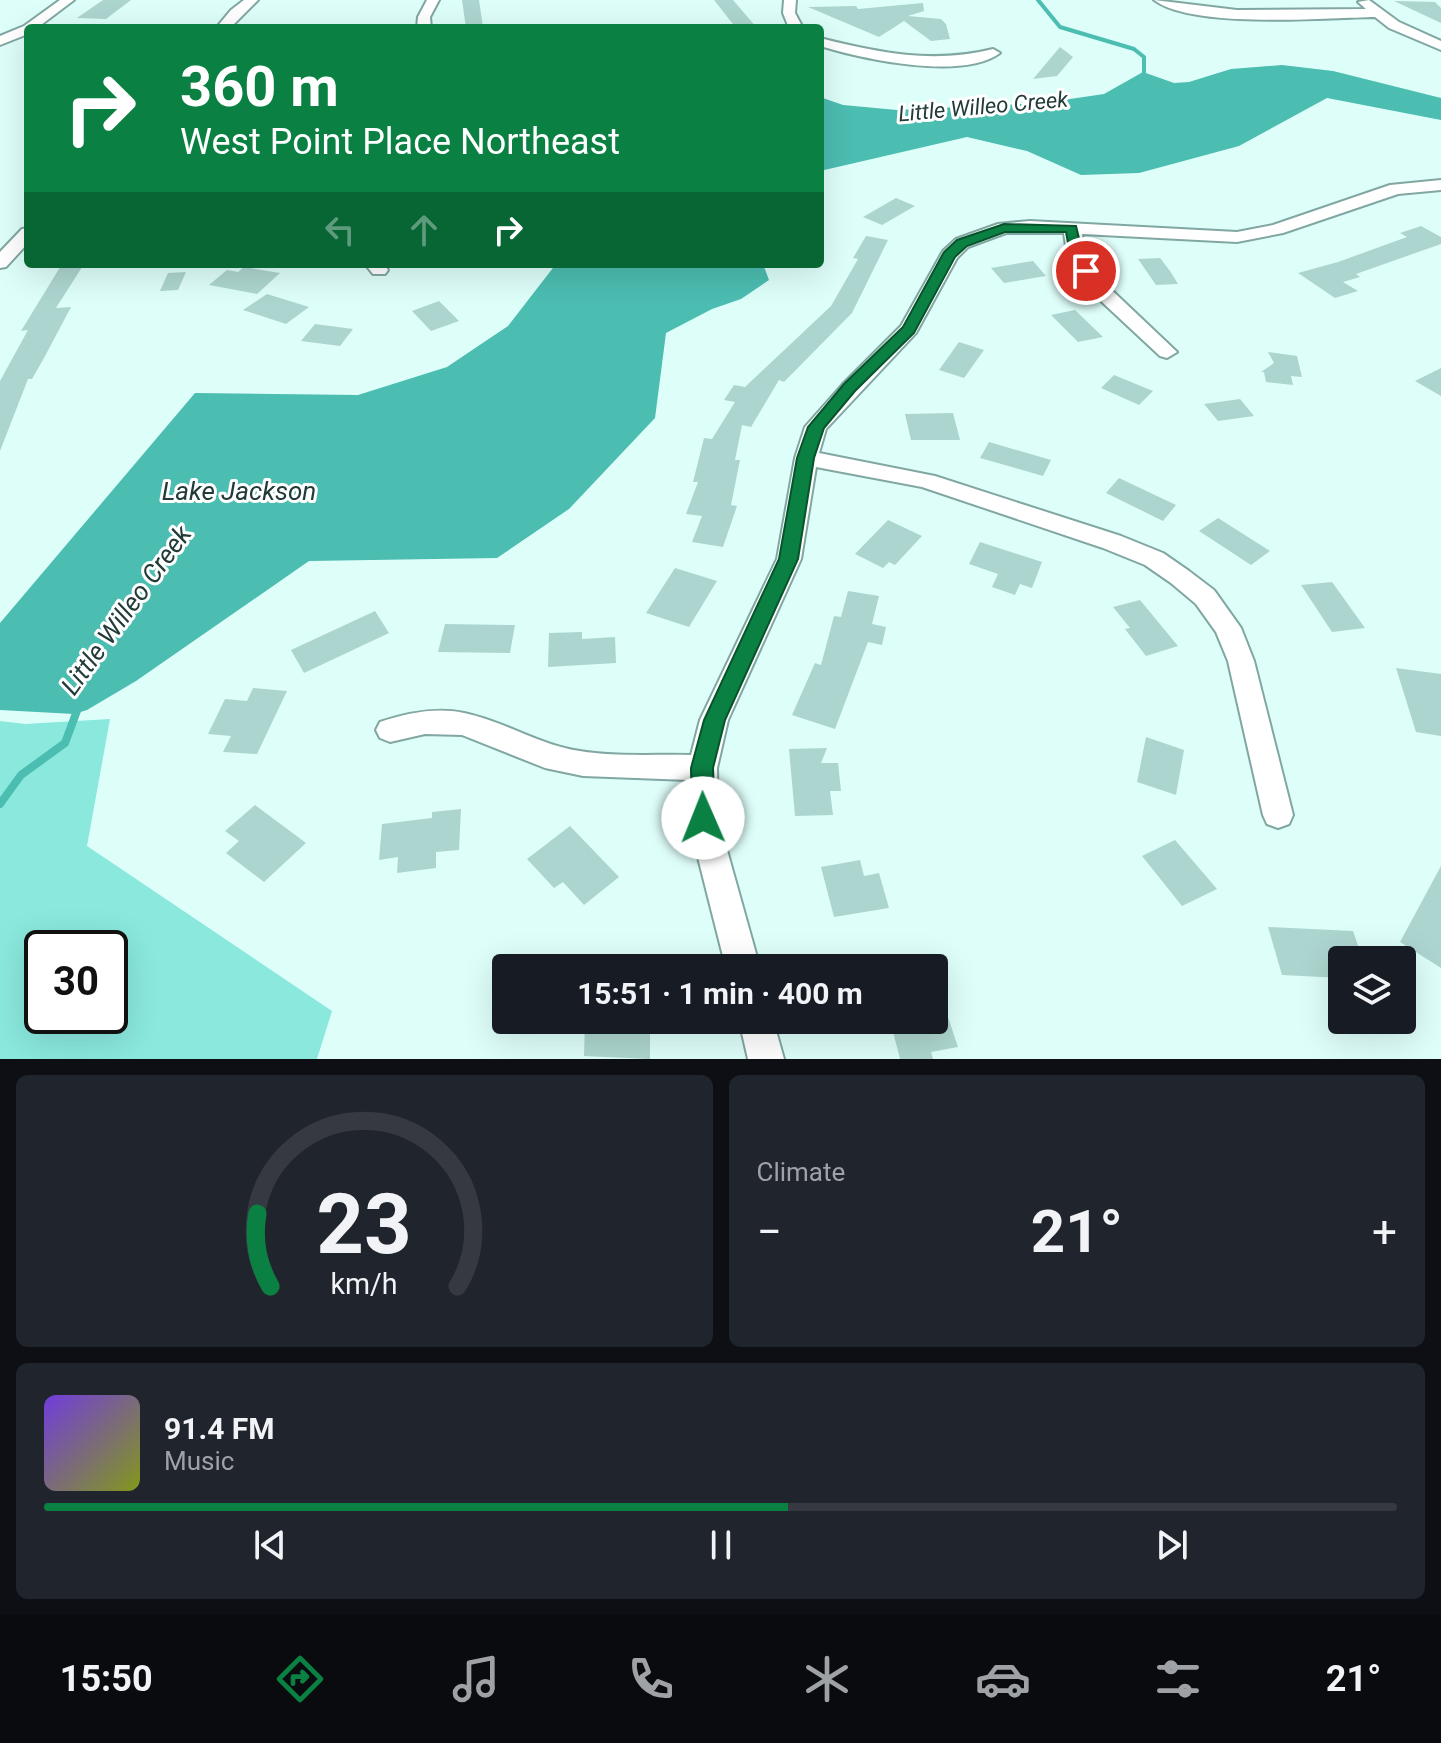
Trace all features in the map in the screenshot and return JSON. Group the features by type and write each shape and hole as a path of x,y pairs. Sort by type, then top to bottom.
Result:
{"street":[{"path":"35,24 68,0"},
{"path":"226,24 252,0"},
{"path":"424,24 424,17 433,0"},
{"path":"790,0 789,13 794,24"},
{"path":"1160,0 1187,8 1219,11 1375,13"},
{"path":"1363,0 1375,13 1441,46"},
{"path":"0,41 24,30"},
{"path":"824,43 925,63 967,61 993,53"},
{"path":"739,954 703,818 702,768 714,720 789,559 806,458 816,427 909,329 949,255 962,243 1004,228 1237,237 1277,229 1396,189 1441,185"},
{"path":"1072,229 1077,259 1094,284 1167,352"},
{"path":"0,263 24,237"},
{"path":"806,458 927,481 1112,542 1154,559 1180,577 1205,597 1228,628 1241,661 1278,815"},
{"path":"390,730 425,722 464,724 545,756 583,764 702,768"},
{"path":"760,1034 766,1059"}],"shaded area":[{"path":"110,719 87,846 332,1011 317,1059 0,1059 0,721 25,724"}],"water":[{"path":"1282,65 1333,71 1441,98 1441,120 1327,98 1239,146 1139,173 1081,175 1027,151 967,137 824,170 824,98 843,105 897,110 1043,103 1104,94 1143,72 1174,83 1189,82 1231,69"},
{"name":"Lake Jackson","path":"553,268 764,268 769,280 741,299 712,309 666,333 655,418 569,509 497,558 309,561 136,681 87,710 74,714 0,710 0,623 195,393 358,395 447,367 508,326"}],"building":[{"path":"103,0 131,0 106,19 77,18"},
{"path":"462,0 479,0 483,24 465,24"},
{"path":"714,0 733,0 754,24 733,24"},
{"path":"1394,1 1435,2 1441,8 1441,23"},
{"path":"923,3 924,11 908,16 941,19 946,24 950,39 931,41 904,21 879,37 808,7 856,6 858,9"},
{"path":"1060,47 1073,57 1057,76 1033,79"},
{"path":"896,198 915,206 882,225 863,217"},
{"path":"1421,226 1441,237 1441,244 1356,274 1360,277 1343,282 1358,291 1335,298 1298,273 1407,237 1400,233"},
{"path":"866,236 888,240 852,313 784,382 779,380 751,427 742,425 735,460 740,460 731,505 737,506 723,547 692,542 702,516 686,514 698,482 693,482 704,438 712,439 735,402 724,400 734,385 745,387 831,306 858,259 853,258"},
{"path":"1160,258 1178,284 1156,285 1138,259"},
{"path":"1033,261 1046,276 1004,283 991,268"},
{"path":"60,268 81,268 56,308 71,307 32,379 28,379 0,451 0,381 28,330 21,331"},
{"path":"250,268 280,273 257,294 209,285 227,270 238,272"},
{"path":"186,272 178,290 160,291 168,273"},
{"path":"267,294 309,307 286,324 243,310"},
{"path":"439,301 459,321 431,331 412,311"},
{"path":"1075,310 1103,337 1078,342 1051,315"},
{"path":"315,324 353,329 340,346 301,341"},
{"path":"959,342 984,350 964,378 939,370"},
{"path":"1268,352 1297,356 1302,377 1291,376 1293,385 1266,382 1264,372 1261,372 1274,363"},
{"path":"1441,368 1441,396 1415,381"},
{"path":"1114,375 1153,391 1139,405 1101,388"},
{"path":"1240,399 1254,416 1218,421 1204,404"},
{"path":"953,413 960,440 911,440 905,414"},
{"path":"989,442 1051,460 1043,476 980,458"},
{"path":"1119,478 1176,505 1163,521 1106,493"},
{"path":"1218,518 1270,551 1251,565 1199,531"},
{"path":"888,520 922,536 895,565 889,562 883,568 855,554"},
{"path":"980,542 1042,562 1032,588 1020,584 1015,595 992,587 998,574 969,564"},
{"path":"675,568 717,581 689,627 646,613"},
{"path":"1332,582 1365,628 1332,632 1301,585"},
{"path":"848,591 879,596 872,624 886,627 882,645 868,642 835,729 792,715 815,663 821,665 834,616 841,617"},
{"path":"1140,600 1178,646 1146,656 1113,607"},
{"path":"375,611 389,633 304,673 291,650"},
{"path":"445,624 515,625 510,653 438,652"},
{"path":"582,632 582,639 615,637 616,663 548,667 549,633"},
{"path":"1396,668 1441,674 1441,736 1416,732"},
{"path":"253,688 287,691 257,754 223,752 231,736 208,734 225,699 247,701"},
{"path":"1146,737 1184,750 1176,795 1137,782"},
{"path":"827,748 821,763 838,763 841,791 830,791 833,815 795,816 789,749"},
{"path":"255,805 306,843 264,882 226,853 239,841 225,831"},
{"path":"461,809 459,850 436,852 436,868 397,873 398,857 379,860 382,824 432,818 432,812"},
{"path":"570,826 619,877 584,905 563,882 554,888 527,859"},
{"path":"1175,840 1217,889 1182,906 1142,856"},
{"path":"860,860 864,876 879,873 889,908 834,917 821,867"},
{"path":"1441,866 1441,968 1416,952 1416,946 1400,942"},
{"path":"1268,927 1353,931 1358,946 1328,946 1328,977 1282,975"},
{"path":"948,1017 958,1047 931,1052 933,1059 900,1059 894,1034 948,1034"},
{"path":"585,1034 650,1034 650,1059 584,1056"}],"waterway":[{"name":"Little Willeo Creek","path":"1038,0 1060,27 1134,49 1144,57 1144,79"},
{"name":"Little Willeo Creek","path":"0,804 21,775 65,743 78,708"}],"route":[{"path":"703,818 702,768 714,720 789,559 806,458 816,427 909,329 949,255 962,243 1004,228 1072,229 1077,259 1086,271"}]}
